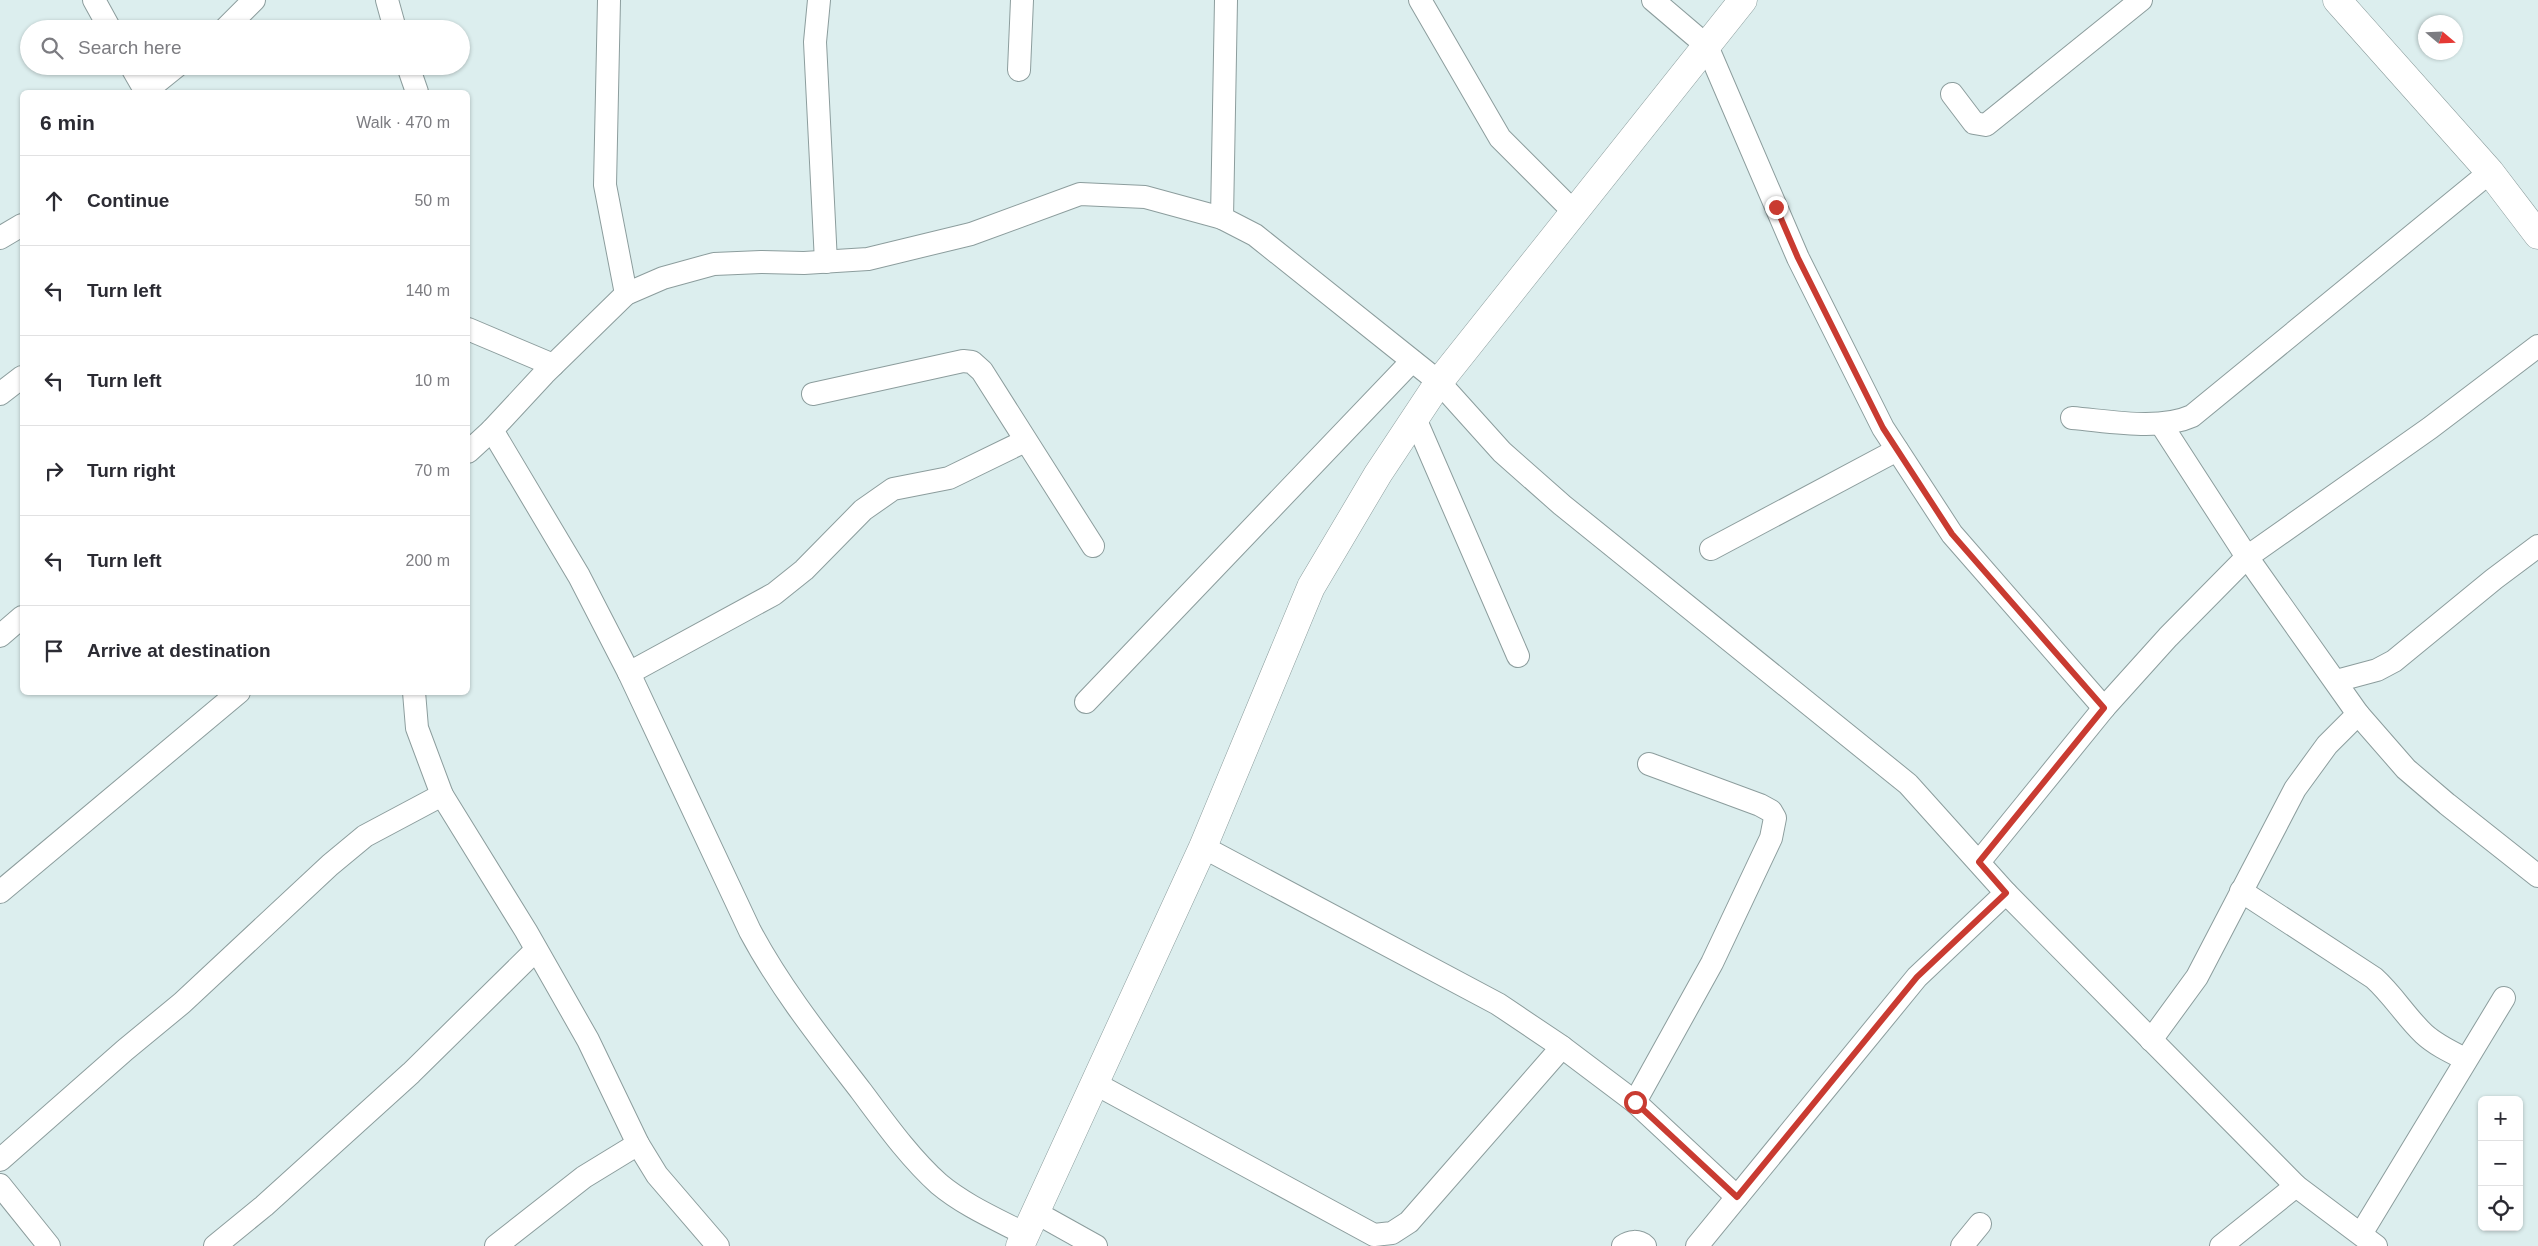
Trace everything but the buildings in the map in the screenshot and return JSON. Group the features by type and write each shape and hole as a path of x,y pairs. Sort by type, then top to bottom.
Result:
{"street":[{"path":"94,0 105,20"},
{"path":"233,20 254,0"},
{"path":"387,0 392,20"},
{"path":"609,0 605,185 626,294"},
{"path":"819,0 815,42 826,262"},
{"path":"1019,70 1022,0"},
{"path":"1222,218 1226,0"},
{"path":"1420,0 1500,138 1573,211"},
{"path":"1653,0 1707,46 1798,258 1883,428 1897,450 1952,534 2104,708"},
{"path":"1026,1231 1203,847 1311,587 1414,416 1438,382 1743,0"},
{"path":"1952,94 1974,123 1986,125 2141,0"},
{"path":"2337,0 2490,172 2538,235"},
{"path":"137,75 145,90"},
{"path":"148,90 166,75"},
{"path":"411,75 416,90"},
{"path":"2072,418 2161,424 2177,423 2192,416 2490,172"},
{"path":"470,450 626,294 663,278 714,264 826,262 868,259 971,234 1080,194 1145,197 1222,218 1255,235 1438,382 1502,452 1562,505 1908,784 2006,893 2296,1186 2368,1240 2465,1059 2504,998"},
{"path":"0,238 20,227"},
{"path":"470,330 553,365"},
{"path":"1979,862 2104,708 2168,636 2247,557 2430,428 2538,346"},
{"path":"813,394 963,361 972,362 982,371 1093,546"},
{"path":"1086,702 1412,361"},
{"path":"0,394 20,379"},
{"path":"1414,416 1518,656"},
{"path":"2161,424 2247,557 2358,714 2413,774 2447,804 2538,876"},
{"path":"492,430 579,576 629,673 750,931 769,966 800,1012 909,1153 940,1185 972,1206 1026,1231 1096,1246"},
{"path":"629,673 774,594 804,570 863,510 893,489 949,478 1025,441"},
{"path":"1711,549 1897,450"},
{"path":"2336,681 2376,670 2394,661 2494,579 2538,546"},
{"path":"0,636 20,619"},
{"path":"0,892 235,695"},
{"path":"414,695 417,728 442,795 588,1040 638,1144 658,1175 718,1246"},
{"path":"2151,1040 2197,977 2296,789 2327,745 2358,714"},
{"path":"1635,1102 1712,963 1771,838 1775,818 1771,811 1760,805 1649,764"},
{"path":"0,1160 125,1050 182,1003 330,865 365,836 442,795"},
{"path":"1203,847 1498,1004 1562,1047 1635,1102 1737,1197"},
{"path":"2241,891 2368,973 2392,995 2424,1034 2442,1048 2465,1059"},
{"path":"1697,1246 1917,977 2006,893"},
{"path":"215,1246 264,1206 411,1073 536,950"},
{"path":"1094,1082 1374,1235 1392,1233 1409,1222 1562,1047"},
{"path":"496,1246 584,1178 638,1144"},
{"path":"0,1185 48,1246"},
{"path":"2222,1246 2296,1186"},
{"path":"1962,1246 1980,1224"},
{"path":"1623,1246 1628,1242 1636,1242 1645,1246"}],"route":[{"path":"1635,1102 1737,1197 1917,977 2006,893 1979,862 2104,708 1952,534 1897,450 1883,428 1798,258 1776,207"}]}
